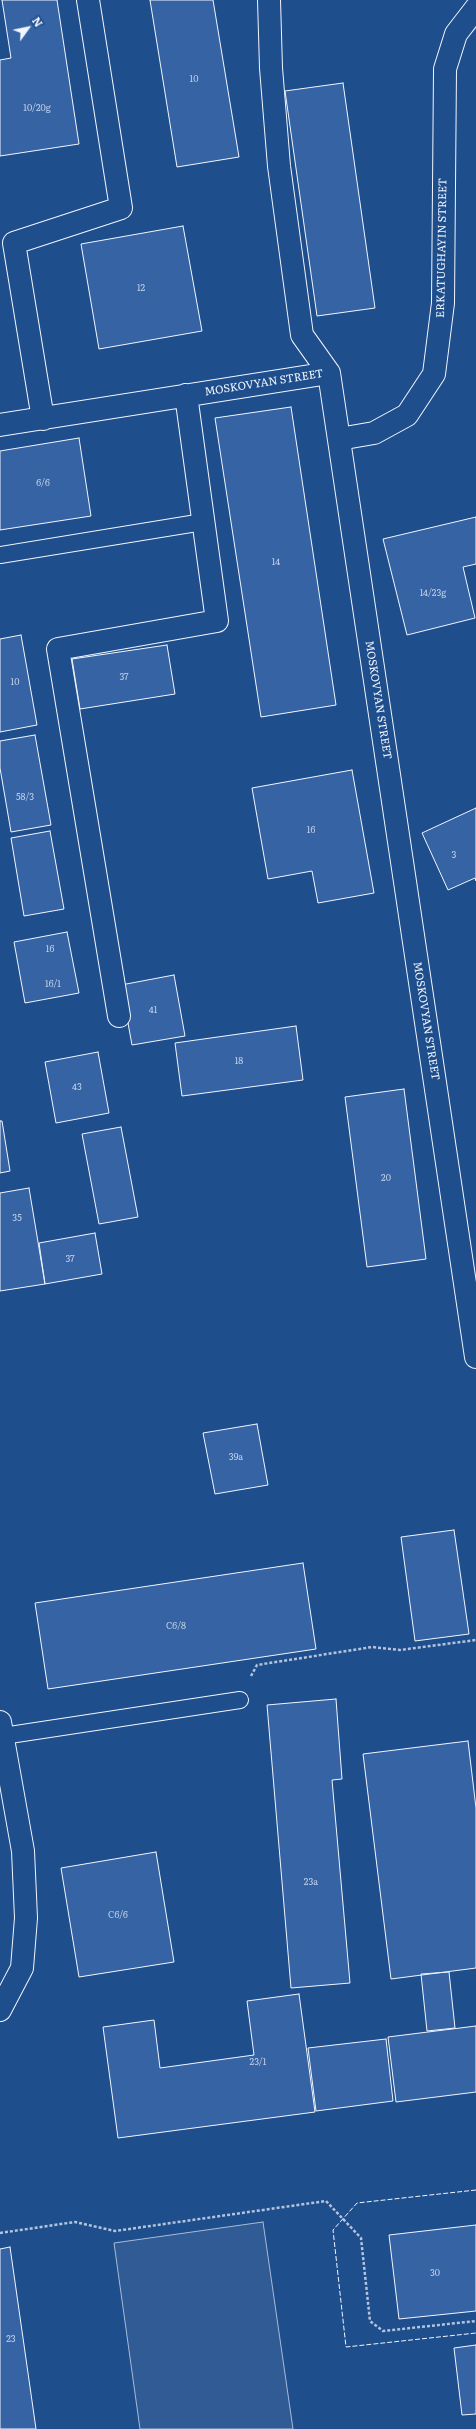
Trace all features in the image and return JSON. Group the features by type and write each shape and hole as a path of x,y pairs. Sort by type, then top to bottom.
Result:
{"street":[{"path":"43,418 14,243 121,208 88,0"},
{"path":"269,0 279,166 302,335 328,373"},
{"name":"ERKATUGHAYIN STREET","path":"339,439 374,433 407,415 434,374 443,302 446,69 456,34 476,8"},
{"name":"MOSKOVYAN STREET","path":"0,425 328,373 476,1357"},
{"path":"119,1016 58,649 217,621 186,395"},
{"path":"0,2010 22,1968 26,1918 23,1851 1,1729"}],"lane":[{"path":"0,555 204,522"},
{"path":"1,1729 240,1700"}],"path":[{"path":"240,1700 257,1665 372,1647 400,1650 476,1640"},
{"path":"0,2233 75,2222 115,2231 326,2201 361,2238 370,2321 382,2331 476,2321"}],"shaded area":[{"path":"263,2222 293,2429 140,2429 114,2243"}],"building":[{"path":"2,0 57,0 79,144 0,156 0,60 11,58"},
{"path":"150,0 213,0 239,157 177,167"},
{"path":"343,83 375,308 317,316 285,91"},
{"path":"183,226 202,331 99,349 81,244"},
{"path":"291,407 336,705 261,717 215,418"},
{"path":"79,438 91,516 0,530 0,451"},
{"path":"476,517 476,564 463,567 475,618 407,635 383,539"},
{"path":"21,635 37,725 0,732 0,639"},
{"path":"167,645 175,694 80,709 72,659"},
{"path":"35,735 51,825 11,832 0,768 0,741"},
{"path":"352,770 374,893 318,903 312,871 268,879 252,788"},
{"path":"476,808 476,881 475,878 448,890 422,833"},
{"path":"50,831 64,909 24,916 11,838"},
{"path":"67,932 79,993 25,1003 14,942"},
{"path":"174,975 185,1036 132,1045 121,985"},
{"path":"296,1026 303,1080 182,1096 175,1043"},
{"path":"98,1052 109,1113 56,1123 45,1062"},
{"path":"404,1089 426,1259 367,1267 345,1097"},
{"path":"0,1121 2,1121 10,1171 0,1173"},
{"path":"121,1127 138,1217 99,1224 82,1134"},
{"path":"29,1188 45,1284 0,1291 0,1193"},
{"path":"95,1233 102,1274 45,1284 39,1243"},
{"path":"257,1424 268,1485 215,1494 203,1433"},
{"path":"454,1530 469,1634 415,1641 401,1537"},
{"path":"303,1563 316,1649 48,1689 35,1603"},
{"path":"336,1699 342,1779 332,1780 350,1983 291,1988 267,1705"},
{"path":"468,1741 476,1808 476,1968 391,1979 363,1754"},
{"path":"156,1852 174,1962 79,1977 61,1868"},
{"path":"449,1972 455,2028 427,2031 421,1974"},
{"path":"299,1994 315,2112 118,2138 103,2027 154,2020 160,2068 254,2055 247,2001"},
{"path":"476,2026 476,2092 396,2102 388,2037"},
{"path":"386,2039 393,2101 316,2111 308,2048"},
{"path":"476,2225 476,2311 399,2319 389,2235"},
{"path":"10,2247 36,2429 0,2429 0,2249"},
{"path":"476,2345 476,2414 462,2415 454,2348"}],"fence":[{"path":"476,2190 357,2203 333,2230 346,2347 476,2333"}]}
